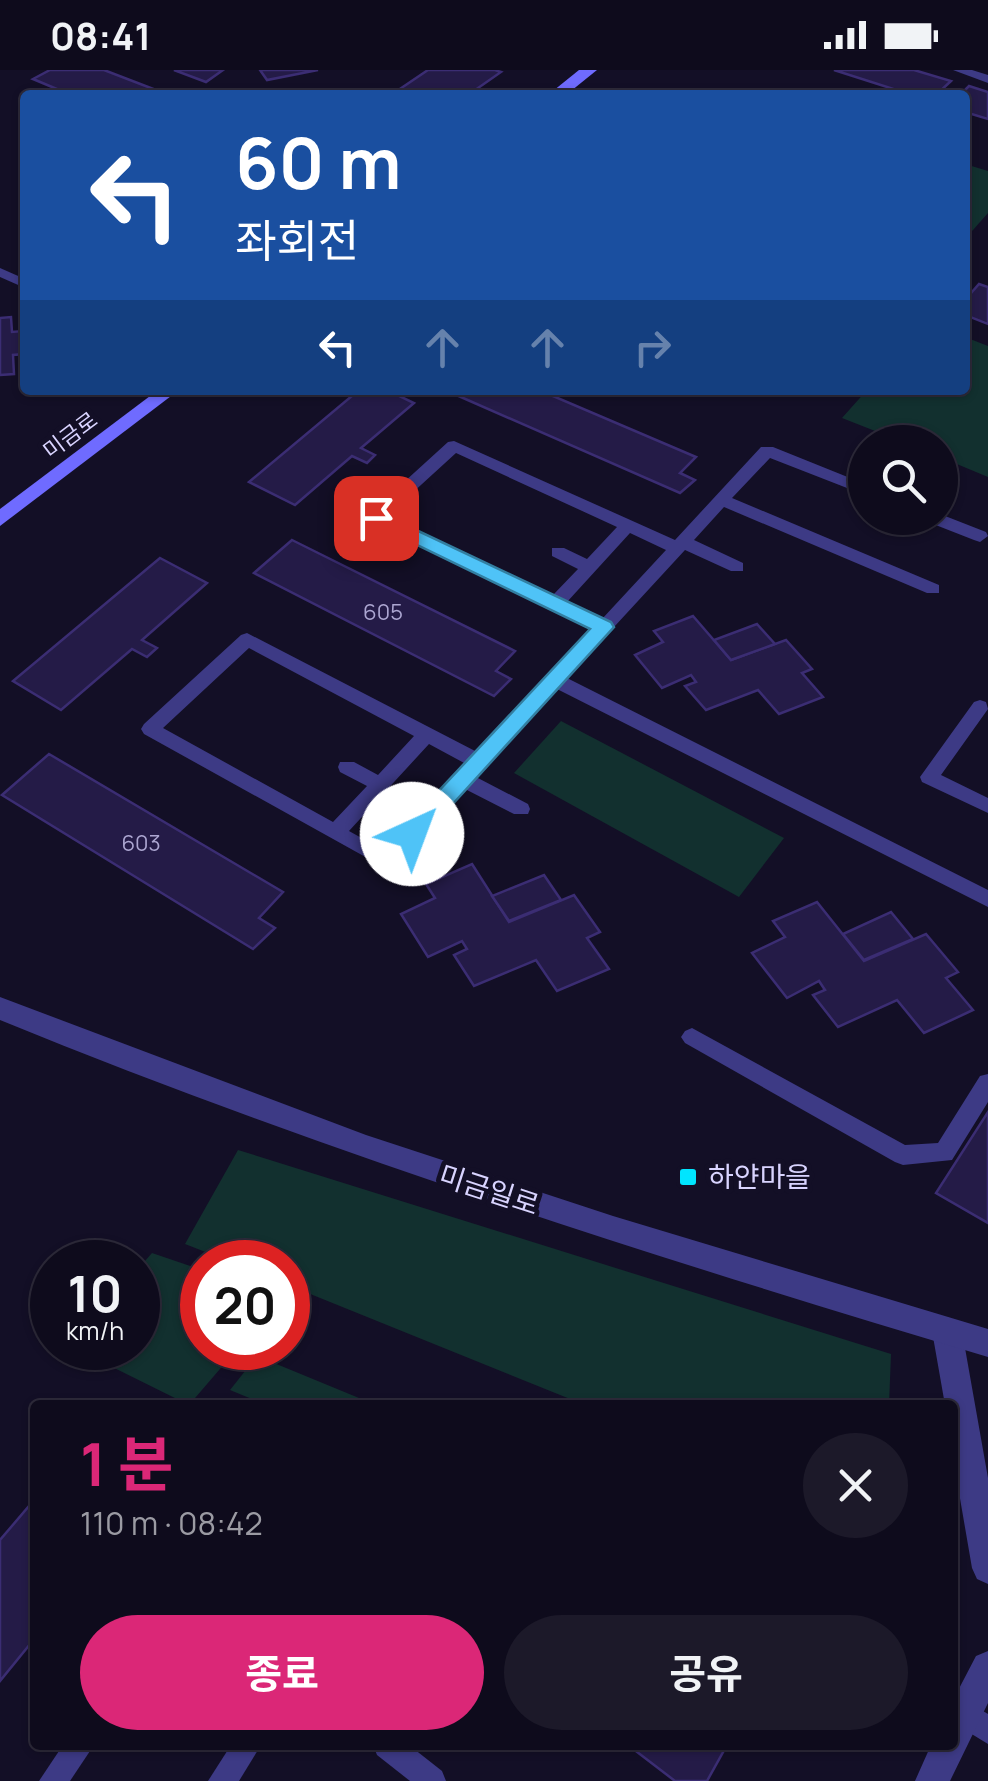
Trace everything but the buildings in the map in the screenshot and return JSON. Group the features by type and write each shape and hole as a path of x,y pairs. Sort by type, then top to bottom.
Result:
{"main road":[{"path":"563,90 589,70"},
{"name":"미금로","path":"0,519 163,395"}],"street":[{"name":"미금일로","path":"0,1008 201,1090 458,1180 988,1343"},
{"path":"947,1331 988,1568"},
{"path":"961,1727 988,1668"},
{"path":"932,1781 949,1750"}],"lane":[{"path":"958,70 988,79"},
{"path":"604,627 376,518 454,446 628,526 737,566"},
{"path":"479,762 247,639 150,729 387,861 464,779 767,451 848,483"},
{"path":"722,500 933,589"},
{"path":"555,604 628,526"},
{"path":"958,527 980,536"},
{"path":"558,552 589,567"},
{"path":"555,680 988,899"},
{"path":"980,707 929,778 988,806"},
{"path":"336,832 427,734"},
{"path":"348,767 380,784"},
{"path":"464,779 522,810"},
{"path":"692,1037 904,1155 944,1153 988,1082"},
{"path":"53,1781 76,1750"},
{"path":"222,1781 244,1750"},
{"path":"392,1750 432,1781"}],"green space":[{"path":"970,166 988,171 988,213 970,233"},
{"path":"970,339 988,346 988,477 958,464 958,425 860,425 842,418 863,395 970,395"},
{"path":"561,721 784,838 739,897 514,773"},
{"path":"238,1150 891,1354 889,1400 573,1400 310,1294 310,1240 187,1240"},
{"path":"160,1256 180,1263 180,1370 219,1370 193,1400 179,1400 118,1370 160,1370"},
{"path":"246,1370 291,1370 364,1400 254,1400 230,1390"}],"place":[{"name":"하얀마을","path":"688,1177"}],"route":[{"path":"376,518 604,627 412,834"}]}
